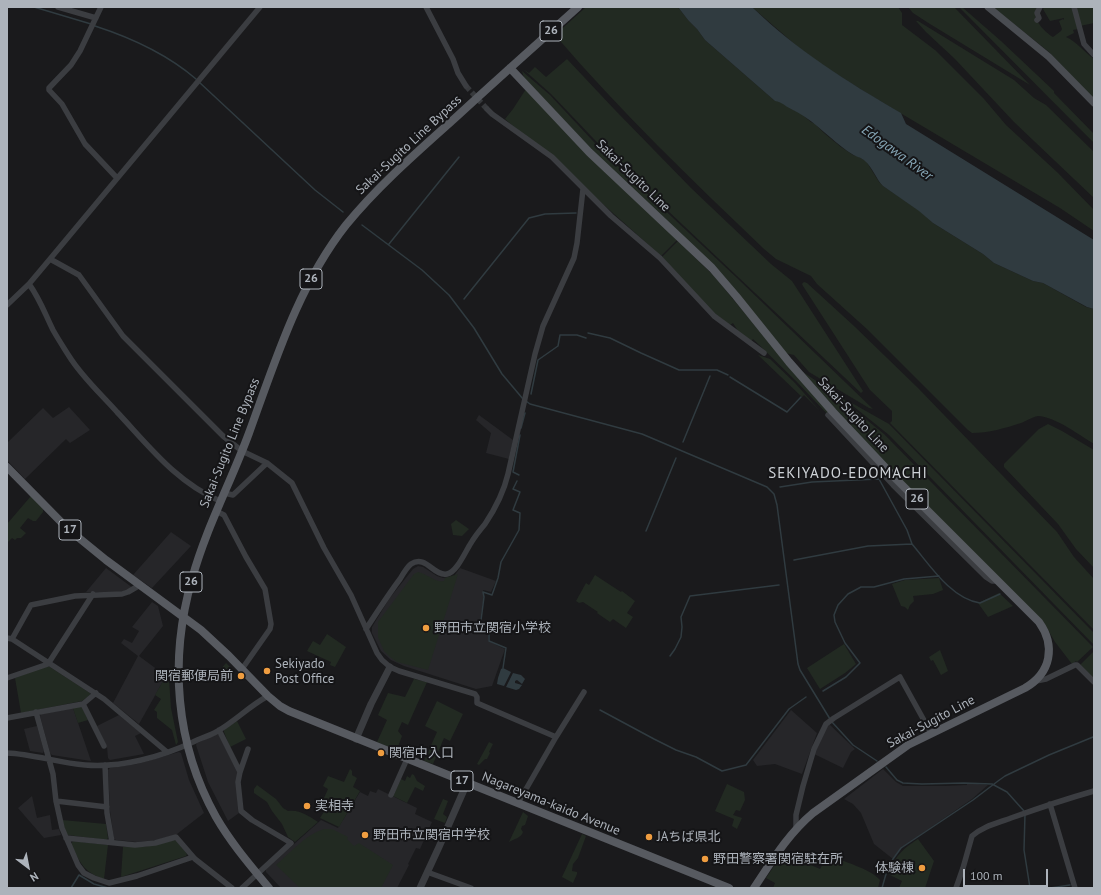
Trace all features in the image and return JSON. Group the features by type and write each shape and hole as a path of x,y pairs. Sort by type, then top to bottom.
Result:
{"main road":[{"name":"26","path":"510,68 578,7"},
{"path":"988,7 1049,57 1094,103"},
{"name":"Sakai-Sugito Line Bypass","path":"269,888 226,833 211,807 199,782 187,745 178,681 179,648 183,616 192,579 216,511 242,451 264,390 304,292 315,271 329,249 359,210 395,172 510,68"},
{"name":"Sakai-Sugito Line","path":"510,68 603,165 712,268 789,362 833,412 897,480 1039,622 1046,635 1049,646 1048,661 1036,681 1025,688 908,745 813,813 796,828 754,888"},
{"name":"Nagareyama-kaido Avenue","path":"7,467 68,529 106,560 201,630 280,706 293,713 356,739 729,888"}],"street":[{"path":"58,7 95,20"},
{"path":"101,7 80,52 71,65 49,88 49,90 62,104 85,144 117,178"},
{"path":"7,305 29,284 260,7"},
{"path":"426,7 453,59 458,73 466,86"},
{"path":"1037,20 1039,18 1037,12 1040,7"},
{"path":"1074,7 1084,44 1094,55"},
{"path":"487,109 552,157 583,189 660,258 714,316 764,353"},
{"path":"366,629 386,597 411,564 425,562 440,573 445,574 453,571 460,563 474,538 486,523 506,483 535,354 543,326 574,258 583,189"},
{"path":"50,259 79,275 123,336 223,436 242,451 267,463 292,484 324,548 351,595 377,653 382,660 390,667 399,671 475,694 478,697 477,703 556,736"},
{"path":"29,284 36,294 54,331 69,357 97,390 171,470 211,498 220,501"},
{"path":"828,415 888,480 980,572 992,581 999,581"},
{"path":"224,493 233,495 267,463"},
{"path":"216,511 224,515 265,589 272,624 242,669"},
{"path":"140,585 122,594 93,594 75,596 31,605 10,639 96,693 167,752"},
{"path":"7,678 48,664 93,594"},
{"path":"1036,681 1046,679 1077,665 1094,682"},
{"path":"356,739 371,704 390,667"},
{"path":"796,828 796,816 814,749 828,722 900,677 931,733"},
{"path":"518,804 556,736 584,692"},
{"path":"7,718 82,704 96,693"},
{"path":"7,753 85,765 129,763 187,745 219,730 235,720 257,702 268,696"},
{"path":"82,704 104,746"},
{"path":"36,712 53,774 59,818 78,865 84,873 109,883 137,876 193,857"},
{"path":"219,730 240,772"},
{"path":"242,888 291,843 252,820 241,811 238,782 248,749"},
{"path":"391,795 407,759"},
{"path":"105,765 107,807 112,842"},
{"path":"420,888 467,783"},
{"path":"956,888 972,836 976,833 989,826 1050,804 1094,791"},
{"path":"56,801 107,807"},
{"path":"1050,804 1075,888"},
{"path":"66,838 144,845 176,836 193,857 232,888"},
{"path":"428,872 471,888"}],"shaded area":[{"path":"586,7 678,7 705,40 775,101 781,101 791,109 799,112 841,147 866,161 883,186 920,211 933,223 983,254 994,263 1033,281 1043,283 1086,307 1094,309 1094,444 1052,419 1038,416 1015,425 991,431 972,433 968,430 868,330 817,284 811,276 776,259 764,249 657,145 605,91 555,35"},
{"path":"752,7 898,7 902,13 902,25 935,50 984,99 1006,125 1058,173 1094,210 1094,231 1060,208 865,92 821,64 798,47"},
{"path":"908,7 954,7 1030,85 930,24 913,13"},
{"path":"959,7 962,7 1001,41 1054,91 1054,93 1094,134 1094,143"},
{"path":"993,7 1037,7 1035,16 1037,20 1044,30 1053,37 1061,31 1062,29 1059,21 1064,20 1064,18 1050,21 1043,9 1044,7 1072,7 1078,29 1073,30 1074,33 1066,37 1094,59 1094,99 1049,52"},
{"path":"1076,7 1094,7 1094,23 1080,26"},
{"path":"916,21 1014,80 1034,98 1046,105 1094,152 1094,198 1014,122 955,59"},
{"path":"567,59 691,188 771,264 792,281 863,391 861,393 612,158 551,94 523,69 529,73 535,67 546,77"},
{"path":"522,71 550,95 607,156 873,409 809,372 794,355 785,353 759,321 524,78"},
{"path":"526,89 677,240 661,256 505,119"},
{"path":"678,241 714,276 799,379 883,473 797,382 753,339 751,341 738,331 733,323 730,325 710,310 662,257"},
{"path":"804,282 807,283 854,326 918,388 1057,532 1074,557 1094,579 1094,630 890,423 892,421 892,411 870,390 803,286 802,284"},
{"path":"758,355 770,359 795,383 820,411 804,395 802,397"},
{"path":"803,372 846,401 851,407 884,434 1093,647 1077,662 1076,661 1072,664 1055,642 1044,623 892,471 802,373"},
{"path":"850,402 889,424 1094,633 1094,645 889,435"},
{"path":"69,407 90,430 70,443 66,439 25,479 7,460 7,443 43,408 53,418"},
{"path":"479,415 513,440 509,459 486,453 491,433 476,420"},
{"path":"1048,424 1094,450 1094,568 1076,549 1058,524 1004,467 1004,464 1039,429"},
{"path":"31,496 43,509 43,512 36,521 28,518 20,528 26,533 21,538 17,538 15,540 12,538 7,543 7,524"},
{"path":"456,520 469,529 462,536 453,535 451,524"},
{"path":"171,532 191,546 152,588 133,575"},
{"name":"野田市立関宿小学校","path":"418,566 423,567 443,578 454,576 460,568 496,581 491,592 483,590 484,597 479,628 488,631 488,641 505,649 492,686 476,689 404,666 391,660 381,651 372,633 372,627 389,599 413,569"},
{"path":"106,568 133,588 118,593 86,592"},
{"path":"418,572 438,581 444,581 445,578 458,574 428,670 397,662 384,651 378,637 378,622 414,574"},
{"path":"595,575 621,592 622,591 635,601 627,613 633,617 626,628 613,619 610,622 583,602 579,603 576,601 586,583 589,585"},
{"path":"939,578 943,590 933,594 913,596 914,601 908,610 901,606 892,584 905,580"},
{"path":"999,593 1013,606 988,617 978,603"},
{"path":"152,602 158,606 163,626 139,656 166,676 139,724 113,703 138,656 121,643 124,639 132,643 139,631 132,627"},
{"path":"327,634 346,647 335,667 330,665 331,662 307,651 313,641 320,645"},
{"path":"844,644 856,664 820,689 807,668"},
{"path":"940,650 948,671 941,675 933,660 931,661 929,657"},
{"path":"1094,651 1094,679 1080,665"},
{"path":"226,663 231,668 221,681 215,676"},
{"path":"46,666 50,667 90,693 90,695 82,701 21,713 15,678"},
{"path":"166,676 169,679 171,708 178,742 176,745 172,730 157,718 157,712 154,710 161,699 155,695"},
{"path":"414,679 427,682 408,725 402,722 398,731 402,736 396,750 377,742 387,720 378,715 388,693 405,697"},
{"path":"437,701 463,714 450,741 444,738 433,764 424,761 437,732 425,726"},
{"path":"80,706 82,707 88,720 78,723 73,708"},
{"path":"73,708 91,761 52,755 50,753 40,716 41,714"},
{"path":"791,710 817,733 802,774 775,764 757,766 753,760"},
{"path":"119,715 141,733 135,736 144,754 110,760 108,758 107,747 97,726"},
{"path":"237,721 246,739 230,747 224,730"},
{"path":"829,724 855,749 851,752 843,768 814,754 822,735"},
{"path":"37,726 44,751 43,753 30,751 24,729"},
{"path":"217,734 219,735 237,772 239,813 228,821 208,782 196,745 197,743"},
{"path":"489,742 493,744 489,752 490,753 487,759 479,765 477,764"},
{"path":"179,752 181,753 189,780 204,813 177,834 158,840 137,842 114,839 110,811 108,770 110,768 137,764"},
{"path":"350,769 352,771 352,775 357,778 353,787 360,791 339,827 320,818 325,810 320,807 328,789 323,786 328,776 344,782"},
{"path":"883,769 896,782 903,786 967,785 967,783 988,785 972,799 901,848 893,859 874,844 861,813 853,804 844,799"},
{"path":"412,774 417,781 425,786 423,791 415,787 407,803 393,796 401,779 405,781 407,776 410,778"},
{"path":"727,784 744,792 745,800 740,811 736,810 733,815 742,818 737,829 732,826 734,819 715,811"},
{"path":"257,785 276,799 283,808 288,811 296,811 304,814 318,822 295,842 288,837 282,824 267,802 254,793 254,789"},
{"name":"野田市立関宿中学校","path":"378,789 417,808 415,814 432,822 420,849 416,848 397,888 281,888 266,872 266,869 321,820 338,828 360,792 368,796 370,791 376,793"},
{"path":"32,796 37,818 50,815 52,830 59,829 61,835 44,838 18,808"},
{"path":"443,799 448,801 443,814 447,817 445,823 434,819"},
{"path":"523,812 528,816 525,825 522,826 521,829 523,832 519,837 509,842"},
{"path":"62,820 106,824 108,838 106,840 68,835"},
{"path":"324,829 332,829 348,837 347,839 354,846 359,843 393,865 381,888 300,888 276,865 304,840"},
{"path":"582,834 586,836 578,858 573,864 572,871 577,872 577,874 573,883 562,877"},
{"path":"918,839 934,861 925,888 899,888 902,881 888,874 900,854"},
{"path":"174,840 177,841 187,854 186,856 121,877 123,847 145,847"},
{"path":"73,841 108,845 104,879 91,873 83,866 71,844"},
{"path":"783,853 820,869 828,855 870,872 880,880 878,888 773,888 775,883 766,878"}],"water":[{"name":"Edogawa River","path":"678,7 752,7 787,38 823,64 901,113 906,124 1094,240 1094,309 1087,307 1043,283 1033,281 994,263 983,254 933,223 919,211 883,186 868,164 863,160 848,151 805,117 782,103 775,101 705,40"},
{"path":"503,668 511,672 504,686 497,684 501,669"},
{"path":"513,673 521,675 525,679 522,684 517,680 515,681 515,683 522,685 516,690 506,687"}],"waterway":[{"path":"34,7 91,24"},
{"path":"95,26 136,41 161,54 196,79"},
{"path":"199,82 315,190 343,212"},
{"path":"389,244 459,157"},
{"path":"464,299 529,218 545,214 576,213"},
{"path":"362,225 422,270 449,295 474,328 502,374 523,399"},
{"path":"588,333 610,338 679,370 717,370 728,375"},
{"path":"531,394 538,360 558,346 560,335 577,335 586,338"},
{"path":"683,442 710,376"},
{"path":"730,377 787,412 801,397"},
{"path":"526,401 530,404 642,434 767,487 774,494 777,505 798,664 800,670 830,719"},
{"path":"521,428 525,413"},
{"path":"519,475 513,472 520,435"},
{"path":"646,531 676,458"},
{"path":"780,487 812,482 879,479 907,530 912,544"},
{"path":"503,668 506,648 489,641 489,630 480,628 484,597 483,592 492,595 498,578 501,562 519,530 520,513 513,510 520,492 513,489 517,481"},
{"path":"794,560 868,546 912,544 942,580 960,595 969,600 980,603 1000,594"},
{"path":"823,691 846,677 860,663 845,643 835,622 834,615 838,605 848,594 861,587 874,587 904,579 939,576"},
{"path":"670,656 681,637 681,617 690,596 779,585"},
{"path":"600,710 654,739 676,750 696,757 722,771 746,765 789,709 806,697"},
{"path":"832,722 853,745 877,761"},
{"path":"887,870 901,848 973,800 1005,776 1049,755 1093,737"},
{"path":"886,767 897,780 903,783 992,784 1007,792 1024,811"},
{"path":"1025,814 1024,850 1030,888"},
{"path":"882,888 886,874"},
{"path":"71,888 79,875 94,884 108,888"},
{"path":"1050,888 1070,885"}],"tunnel":[{"path":"466,86 487,109"}],"place":[{"name":"野田市立関宿小学校","path":"426,628"},
{"name":"Sekiyado Post Office","path":"267,671"},
{"name":"関宿郵便局前","path":"241,676"},
{"name":"関宿中入口","path":"381,753"},
{"name":"実相寺","path":"307,806"},
{"name":"野田市立関宿中学校","path":"365,835"},
{"name":"JAちば県北","path":"649,837"},
{"name":"野田警察署関宿駐在所","path":"705,859"},
{"name":"体験棟","path":"922,868"}],"district":[{"name":"SEKIYADO-EDOMACHI","path":"848,474"}]}
